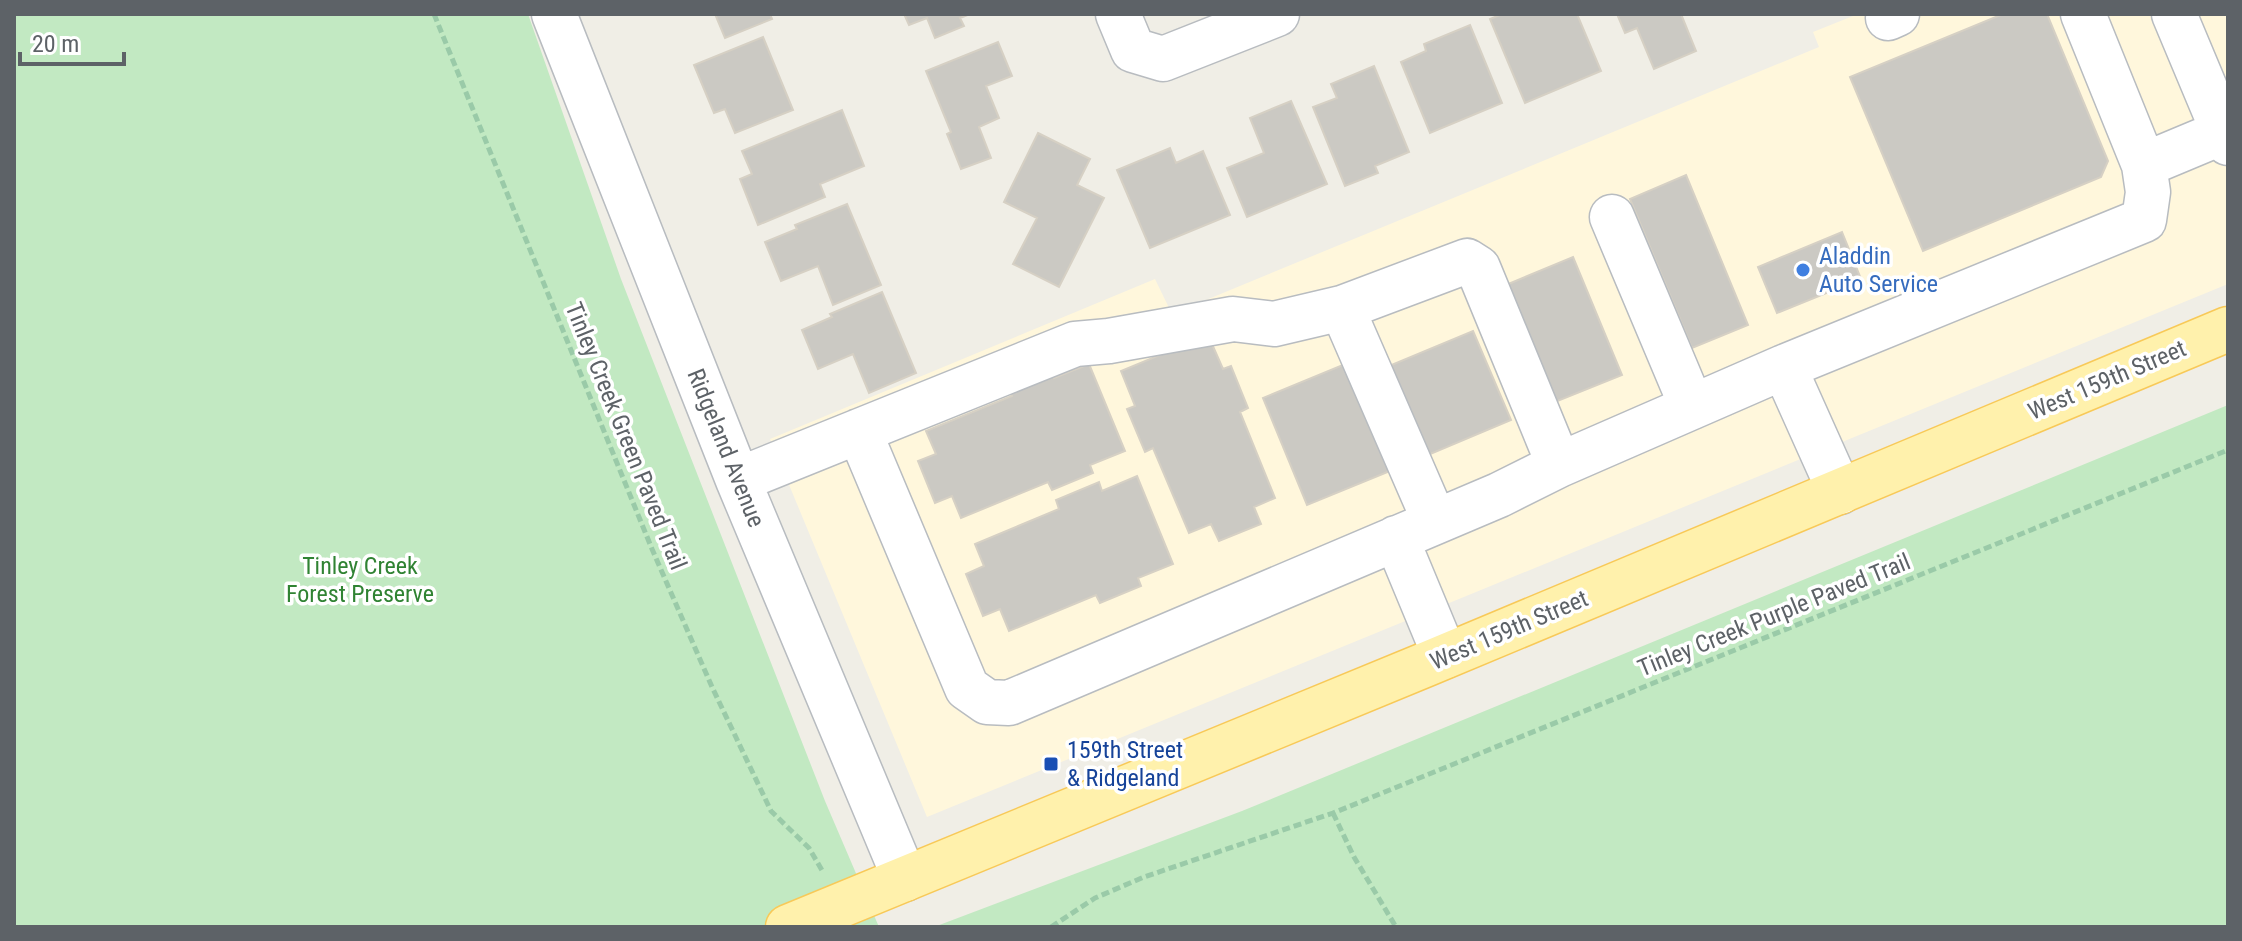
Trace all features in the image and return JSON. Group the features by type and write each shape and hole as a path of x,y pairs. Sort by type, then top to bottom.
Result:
{"main road":[{"name":"West 159th Street","path":"788,927 2228,329"}],"street":[{"name":"Ridgeland Avenue","path":"554,14 738,480 905,879"},
{"path":"1125,32 1163,59 1277,14"},
{"path":"859,431 967,688 987,702 1009,703 1499,495 1559,465 1784,367 2144,220 2148,192 2144,165 2083,14"},
{"path":"2144,165 2226,138 2174,14"},
{"path":"1612,217 1692,407"},
{"path":"738,480 1075,344 1233,319 1274,324 1342,308 1467,261 1478,268 1559,465"},
{"path":"1342,308 1415,530 1445,656"},
{"path":"1784,367 1840,492"}],"path":[{"name":"Tinley Creek Green Paved Trail","path":"434,14 652,549 712,687 771,811 815,854"},
{"name":"Tinley Creek Purple Paved Trail","path":"1333,813 2228,450"},
{"path":"1051,927 1095,898 1144,877 1333,813 1354,857 1396,927"}],"shaded area":[{"path":"1858,14 2228,14 2228,284 927,817 770,439 1155,279 1172,314 1819,47 1813,32"}],"green space":[{"name":"Tinley Creek Forest Preserve","path":"14,14 528,14 621,279 825,801 879,927 14,927"},
{"path":"2228,405 2228,927 934,927 1242,811"}],"building":[{"path":"715,14 770,14 772,19 725,38"},
{"path":"904,14 970,14 960,18 964,26 935,38 927,18 909,25"},
{"path":"1502,14 1577,14 1601,71 1525,103 1490,19"},
{"path":"1617,14 1681,14 1696,51 1654,69 1637,28 1625,33"},
{"path":"2003,14 2047,14 2108,161 2101,177 1923,251 1850,77"},
{"path":"1470,25 1502,103 1430,133 1401,62 1426,51 1424,44"},
{"path":"763,37 793,110 735,133 725,109 714,113 694,65"},
{"path":"998,42 1012,76 986,86 999,118 979,127 991,158 961,169 947,134 951,132 926,71"},
{"path":"1374,66 1409,152 1375,166 1378,173 1345,186 1313,107 1337,98 1331,84"},
{"path":"1291,101 1327,184 1247,217 1227,168 1264,153 1250,118"},
{"path":"842,110 864,166 820,184 825,197 758,225 740,179 752,174 742,151"},
{"path":"1038,133 1090,159 1077,185 1104,198 1059,287 1013,264 1037,218 1004,202"},
{"path":"1170,148 1176,163 1203,151 1230,215 1150,248 1117,170"},
{"path":"1686,175 1748,325 1692,348 1630,199"},
{"path":"847,204 881,285 833,305 818,266 781,281 765,242 797,229 795,225"},
{"path":"1842,232 1861,279 1777,313 1758,267"},
{"path":"1573,257 1622,375 1550,404 1501,287"},
{"path":"882,292 916,373 869,393 853,354 818,369 802,330 832,317 830,314"},
{"path":"1473,331 1511,420 1428,455 1389,366"},
{"path":"1208,335 1223,369 1231,366 1248,408 1240,412 1275,498 1254,507 1261,524 1219,541 1211,524 1189,533 1153,448 1145,452 1127,409 1135,406 1121,371"},
{"path":"1350,362 1395,469 1307,505 1263,398"},
{"path":"1089,364 1125,451 1090,465 1093,473 1052,490 1048,482 961,518 952,496 935,503 918,461 936,454 926,431 1012,396 1008,387 1051,370 1054,378"},
{"path":"1137,476 1173,564 1138,578 1141,586 1100,603 1096,595 1009,631 1000,609 983,616 966,574 984,566 975,544 1059,509 1056,500 1099,482 1102,491"}],"place":[{"name":"Aladdin Auto Service","path":"1803,270"},
{"name":"159th Street & Ridgeland","path":"1051,764"}]}
